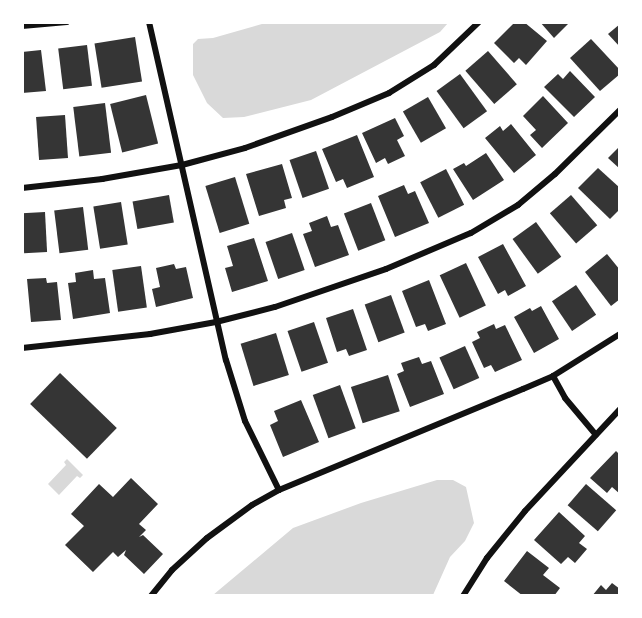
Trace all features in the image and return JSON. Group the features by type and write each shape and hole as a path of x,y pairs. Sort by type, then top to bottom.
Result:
{"street":[{"path":"22,26 67,22"},
{"path":"149,22 216,322 239,406 279,490"},
{"path":"22,188 102,179 182,165 300,129 389,93 434,66 479,22"},
{"path":"22,348 150,334 216,322 326,291 396,265 471,233 537,190 620,110"},
{"path":"151,596 172,570 207,538 252,504 279,490 478,410 553,376 620,334"},
{"path":"553,376 565,398 596,435"},
{"path":"463,596 487,558 525,511 620,409"}],"shaded area":[{"path":"269,22 448,23 440,32 311,100 244,117 223,118 207,103 193,75 193,44 198,39 213,38"},
{"path":"67,459 83,475 80,478 77,476 59,495 48,484 66,465 64,462"},
{"path":"437,480 453,480 466,487 474,523 465,541 450,557 433,595 213,595 293,528 361,503"}],"building":[{"path":"515,22 524,22 547,41 526,65 519,58 514,63 494,43"},
{"path":"540,22 570,22 554,38"},
{"path":"620,24 620,47 608,34"},
{"path":"135,37 142,81 102,88 95,43"},
{"path":"591,39 620,70 620,74 600,91 570,58"},
{"path":"87,45 92,86 63,89 58,49"},
{"path":"41,50 46,91 22,93 22,52"},
{"path":"488,51 517,84 494,104 465,71"},
{"path":"570,71 595,97 574,117 544,87 558,74 563,79"},
{"path":"460,74 487,111 464,128 437,91"},
{"path":"146,95 158,144 122,152 110,104"},
{"path":"543,96 568,123 542,148 530,135 536,130 523,116"},
{"path":"428,97 446,128 421,143 403,112"},
{"path":"105,103 111,153 79,157 73,107"},
{"path":"65,115 68,158 39,160 36,117"},
{"path":"395,118 404,136 397,140 405,156 388,164 385,158 376,163 362,133"},
{"path":"511,124 536,155 514,173 485,138 500,126 503,131"},
{"path":"357,135 374,177 347,188 343,179 336,182 322,149"},
{"path":"620,146 620,169 608,158"},
{"path":"316,151 329,189 303,198 290,160"},
{"path":"486,153 504,180 473,200 453,169 464,163 466,166"},
{"path":"282,164 292,198 284,200 286,208 259,216 246,174"},
{"path":"598,168 620,188 620,209 610,219 578,188"},
{"path":"446,169 464,205 438,218 420,182"},
{"path":"235,177 249,224 220,233 205,186"},
{"path":"404,185 408,194 415,191 429,223 395,237 378,196"},
{"path":"169,195 174,223 137,229 133,201"},
{"path":"571,195 597,225 576,244 550,213"},
{"path":"121,202 128,244 100,249 93,206"},
{"path":"371,203 385,240 358,251 344,213"},
{"path":"83,207 88,250 59,253 54,211"},
{"path":"45,212 47,252 24,253 22,213"},
{"path":"327,216 331,227 338,225 349,255 315,267 303,234 312,231 309,223"},
{"path":"536,222 561,257 538,274 513,239"},
{"path":"292,233 305,270 278,279 266,242"},
{"path":"254,238 268,281 232,292 225,268 233,266 227,246"},
{"path":"503,244 526,286 508,296 505,290 498,294 478,257"},
{"path":"607,254 620,270 620,299 611,306 585,272"},
{"path":"466,263 486,306 460,318 440,275"},
{"path":"174,264 176,269 186,267 193,298 156,307 152,289 160,287 156,268"},
{"path":"141,266 147,308 118,312 112,270"},
{"path":"93,270 94,279 105,278 110,313 73,319 68,283 76,282 75,273"},
{"path":"46,278 47,283 57,282 61,320 31,322 27,279"},
{"path":"429,280 446,324 428,331 425,324 416,327 402,291"},
{"path":"576,285 596,315 572,331 552,301"},
{"path":"391,295 405,333 378,342 365,305"},
{"path":"541,306 559,339 534,353 514,317 530,308 532,311"},
{"path":"353,309 367,350 349,356 346,349 337,352 326,318"},
{"path":"314,322 328,363 302,372 288,331"},
{"path":"494,324 496,329 505,325 522,360 495,372 491,365 484,368 472,342 480,338 477,332"},
{"path":"276,333 289,375 253,386 241,344"},
{"path":"465,346 479,378 454,389 439,357"},
{"path":"419,357 422,364 431,361 444,394 410,407 397,374 404,371 401,363"},
{"path":"60,373 117,428 87,459 30,404"},
{"path":"388,375 400,411 363,423 351,387"},
{"path":"340,385 356,428 328,438 313,395"},
{"path":"301,400 319,442 283,457 270,425 278,421 274,411"},
{"path":"616,451 620,455 620,494 612,487 607,493 590,478"},
{"path":"131,478 158,504 139,524 146,530 139,537 143,535 163,554 144,574 124,555 126,550 118,557 113,552 93,572 65,545 84,526 71,514 99,484 113,497"},
{"path":"586,484 616,510 598,531 568,505"},
{"path":"559,512 585,536 579,543 587,549 575,563 568,557 561,564 534,540"},
{"path":"527,551 549,568 543,575 560,588 554,596 523,596 504,581"},
{"path":"612,583 620,589 620,596 592,596 601,585 606,590"}]}
